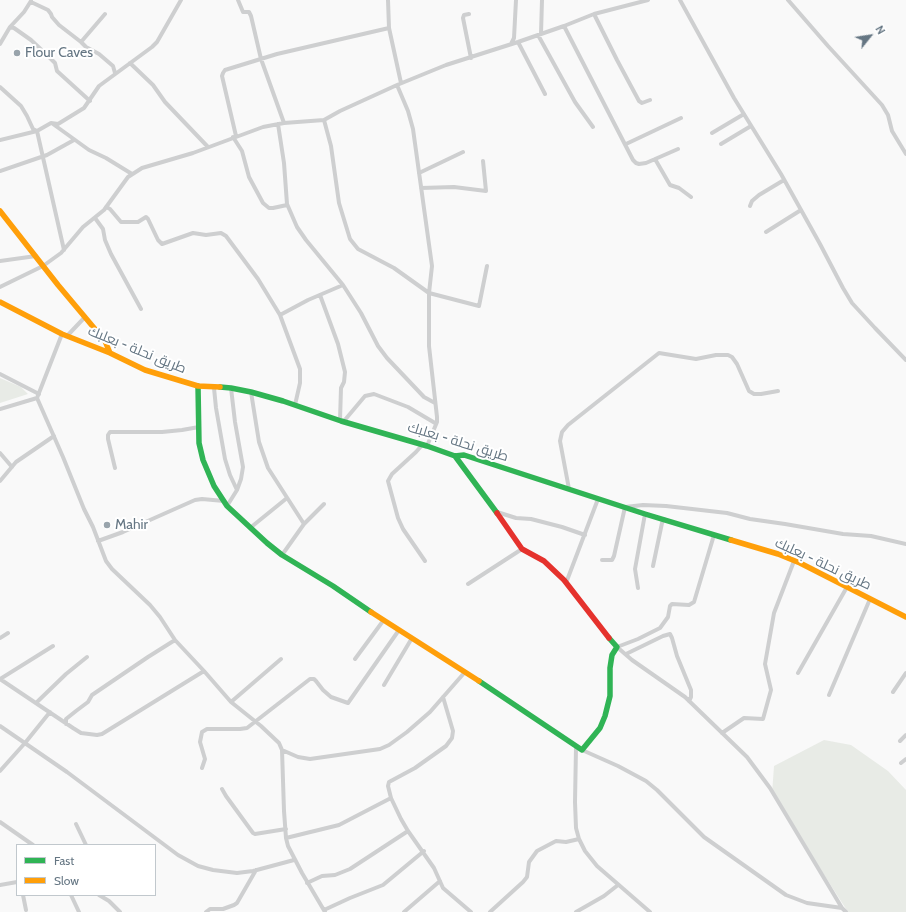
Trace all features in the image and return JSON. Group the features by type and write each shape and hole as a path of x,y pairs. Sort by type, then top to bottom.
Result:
{"street":[{"path":"0,140 37,131 51,123 58,124 84,108 99,86 157,42 181,0"},
{"path":"238,0 242,12 249,12 251,16 261,59 284,123"},
{"path":"388,0 389,28 401,83"},
{"path":"511,44 514,38 516,0"},
{"path":"542,0 540,34 575,102 592,127"},
{"path":"0,287 43,266 64,250 84,227 106,207 120,186 132,174 142,168 208,147 263,127 284,123 324,120 401,83 446,65 472,58 594,14 648,0"},
{"path":"680,0 744,114 784,180 852,303 906,360"},
{"path":"788,0 882,105 888,115 892,131 906,154"},
{"path":"0,44 10,27 30,1 48,10 59,25 113,66 115,73"},
{"path":"81,42 105,14"},
{"path":"469,14 464,15 463,18 472,58"},
{"path":"594,14 616,60 639,101 642,103 650,100"},
{"path":"564,26 633,160 636,163 643,164 678,149"},
{"path":"10,27 26,36 47,55 55,63 57,71 90,101"},
{"path":"287,205 269,208 263,203 249,177 242,151 234,137 223,73 228,69 261,59 389,28"},
{"path":"518,42 545,94"},
{"path":"130,63 208,147"},
{"path":"397,86 411,120 432,266 429,293 429,346 435,403 438,417 425,445 392,474 388,481 398,518 403,529 425,561"},
{"path":"0,87 20,106 33,129 37,131 64,250"},
{"path":"712,133 744,114"},
{"path":"626,144 681,118"},
{"path":"324,120 331,146 339,203 350,239 358,249 394,268 429,293 479,306 487,266"},
{"path":"51,123 89,150 106,158 132,174"},
{"path":"278,124 284,163 287,205 297,227 343,285 378,346 387,358 424,398 435,403"},
{"path":"721,144 751,126"},
{"path":"0,171 43,156 74,140"},
{"path":"419,173 463,152"},
{"path":"655,159 670,185 679,188 691,197"},
{"path":"421,188 454,187 486,191 483,161"},
{"path":"750,206 759,195 784,180"},
{"path":"106,207 110,209 121,222 138,222 146,217 158,240 162,244 193,233 206,235 224,234 258,279 280,314 300,369 300,383 295,405"},
{"path":"766,232 801,210"},
{"path":"0,211 105,341 110,352"},
{"path":"95,218 103,229 105,240 111,254 141,309"},
{"path":"0,261 36,256"},
{"path":"280,314 343,285"},
{"path":"320,295 338,344 345,372 344,382 341,388 342,421"},
{"name":"طريق نحلة - بعلبك","path":"0,302 64,335 110,352 145,370 180,382 198,386 231,388 251,392 342,421 425,445 455,456 464,456 794,560 906,617"},
{"path":"0,409 38,396 64,335 85,317"},
{"path":"569,489 560,441 562,432 568,425 659,353 696,359 716,355 728,355 732,357 749,391 754,394 761,394 778,391"},
{"path":"0,374 38,396 106,561 112,569 150,605 175,640 230,702 275,739 282,750 286,838 294,860 325,911 350,898 384,885 424,852"},
{"path":"198,386 199,443 202,460 209,476 226,503 250,528 282,555 333,586 383,621 465,672 576,747 618,766 646,781 704,837 786,895 808,903 842,908"},
{"path":"214,388 225,459 237,490"},
{"path":"226,503 237,490 243,467 231,388"},
{"path":"251,392 262,454 274,480 304,524"},
{"path":"342,421 366,396 374,394 408,407 435,423"},
{"path":"115,468 108,439 110,432 162,432 199,427"},
{"path":"0,481 16,462 54,436"},
{"path":"0,453 12,467"},
{"path":"455,456 497,512 522,549 544,561 566,584 617,647 689,701 747,757 762,776 842,908 846,912"},
{"path":"98,541 123,532 195,500 202,498 226,503"},
{"path":"250,528 287,498"},
{"path":"566,584 598,499"},
{"path":"282,555 304,524 324,504"},
{"path":"602,560 612,560 614,556 625,507 651,505 727,513 750,519 843,534 870,536 906,544"},
{"path":"497,512 516,518 531,519 562,527 585,535"},
{"path":"638,588 635,568 645,514"},
{"path":"653,566 662,523 664,520"},
{"path":"582,750 600,728 605,716 610,696 610,668 612,655 617,647 656,630 664,623 672,604 689,606 694,602 714,535"},
{"path":"468,584 522,549"},
{"path":"722,733 744,718 763,719 771,690 765,664 774,613 794,560"},
{"path":"798,673 847,587"},
{"path":"829,695 870,599"},
{"path":"355,658 383,621"},
{"path":"202,768 205,759 200,742 202,732 207,730 247,728 312,679 316,680 323,690 331,697 348,703 399,630"},
{"path":"656,630 659,637"},
{"path":"0,638 8,633"},
{"path":"626,654 668,634 672,638 676,656 690,688 691,697 689,701"},
{"path":"384,685 412,638"},
{"path":"66,724 66,719 88,702 92,695 175,640"},
{"path":"53,646 0,679 66,724 81,733 94,736 102,734 204,671"},
{"path":"36,703 66,674 87,657"},
{"path":"230,702 281,659"},
{"path":"282,750 298,757 310,759 380,749 396,741 430,712 465,672"},
{"path":"892,692 906,673"},
{"path":"443,697 453,731 450,742 415,768 389,782 388,786 391,798 408,831 424,852 446,891 471,912"},
{"path":"0,770 25,743 50,712"},
{"path":"0,726 190,862 205,868 237,873 256,870 294,860"},
{"path":"900,741 906,735"},
{"path":"576,747 575,802 576,828 579,840 596,866 650,912"},
{"path":"901,763 906,759"},
{"path":"222,788 226,796 253,833 255,834 286,829"},
{"path":"286,838 339,825 391,798"},
{"path":"0,822 32,844"},
{"path":"76,824 86,844"},
{"path":"307,883 322,876 335,874 350,869 408,831"},
{"path":"490,912 527,877 529,862 537,852 556,841 566,842 579,840"},
{"path":"206,912 210,909 223,909 237,903 256,870"},
{"path":"404,912 440,881"},
{"path":"0,885 16,882"},
{"path":"576,912 604,896 618,884"},
{"path":"24,896 26,910"},
{"path":"71,896 79,912"},
{"path":"100,896 108,901 120,912"}],"shaded area":[{"path":"0,378 21,387 28,394 0,403"},
{"path":"824,740 851,745 888,771 906,790 906,912 848,912 772,794 774,766"}],"traffic: fast":[{"path":"198,386 199,443 203,460 214,486 227,506 282,555 333,586 371,612"},
{"path":"220,387 251,392 455,456 464,455 645,514 731,540"},
{"path":"455,456 497,513"},
{"path":"479,681 582,750 600,728 610,696 610,668 612,655 617,647 609,638"}],"traffic: slow":[{"path":"0,211 58,285 105,341 110,353"},
{"path":"0,302 62,334 110,353 145,370 198,386 220,387"},
{"path":"731,540 778,554 800,563 906,617"},
{"path":"371,612 479,681"}],"traffic: jam":[{"path":"497,513 522,549 544,561 564,580 609,638"}],"place":[{"name":"Flour Caves","path":"17,53"},
{"name":"Mahir","path":"107,525"}]}
